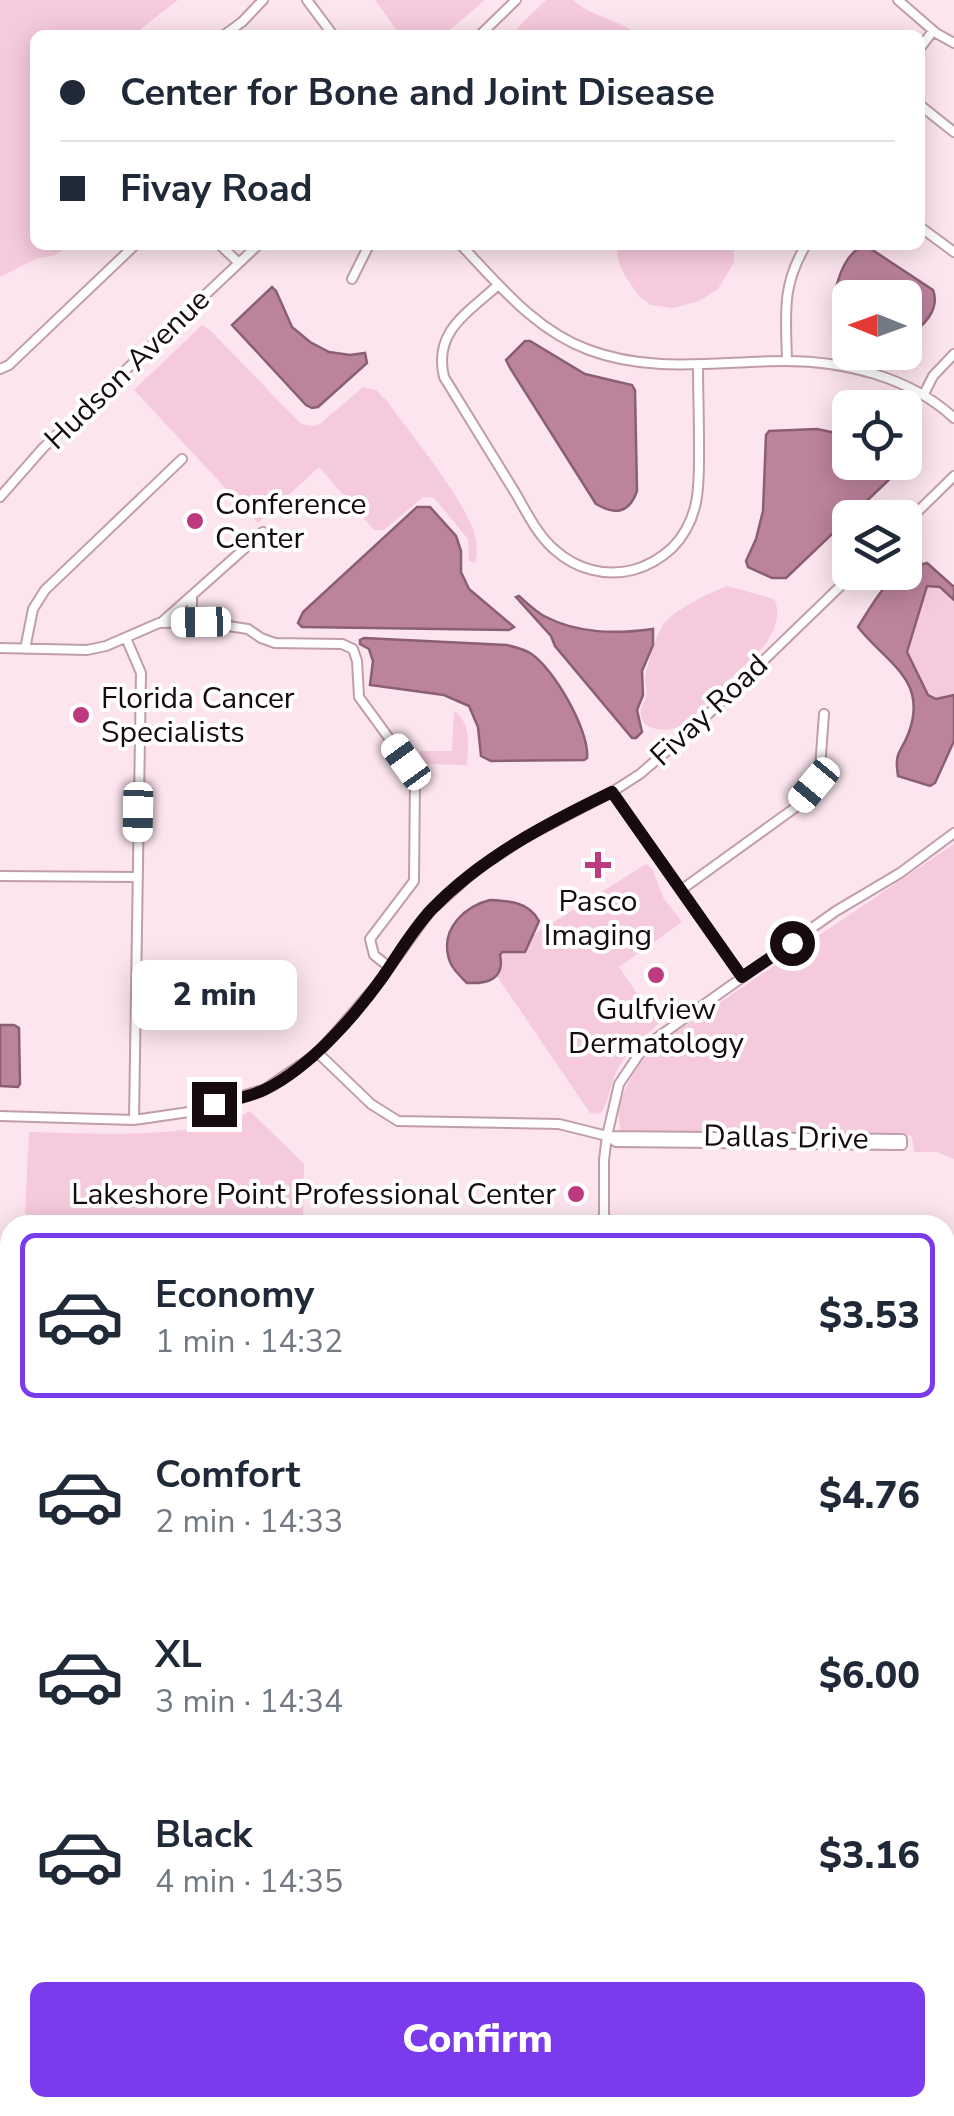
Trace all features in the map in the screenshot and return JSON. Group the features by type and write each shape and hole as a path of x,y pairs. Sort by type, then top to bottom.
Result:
{"street":[{"path":"231,30 263,0"},
{"path":"307,0 329,30"},
{"path":"485,30 516,0"},
{"path":"898,0 933,31 954,43"},
{"path":"925,41 933,31"},
{"path":"925,109 954,132"},
{"path":"925,232 954,252"},
{"path":"0,369 9,365 129,250"},
{"path":"225,250 238,263"},
{"name":"Hudson Avenue","path":"0,496 43,448 252,250"},
{"path":"352,279 364,250"},
{"path":"466,250 540,323 588,350 662,366 787,361 826,364 864,372 924,394 954,418"},
{"path":"787,361 788,283 803,250"},
{"path":"498,285 449,331 440,362 444,377 551,548 585,568 627,572 647,566 683,536 695,512 699,491 698,365"},
{"path":"924,394 933,376 954,354"},
{"path":"24,649 32,609 45,590 182,459"},
{"path":"922,507 954,476"},
{"path":"0,648 87,650 126,638 169,618 263,532"},
{"name":"Fivay Road","path":"0,1116 134,1120 189,1112 266,1089 318,1053 430,911 476,870 524,838 640,774 698,724 836,590"},
{"path":"192,596 192,612 201,622"},
{"path":"159,623 201,622 248,630 275,643 348,646 356,654 359,697 415,777 414,881 370,939 374,955 389,967"},
{"path":"126,638 141,674 134,1120"},
{"path":"681,890 796,807 814,785 820,768 824,714"},
{"path":"612,792 742,977"},
{"path":"604,1215 607,1136 620,1084 644,1048 836,911 900,873 954,833"},
{"path":"0,876 137,877"},
{"path":"318,1053 370,1104 398,1122 559,1124 607,1136"},
{"name":"Dallas Drive","path":"607,1136 902,1139 902,1145 616,1142 607,1136"}],"shaded area":[{"path":"0,0 178,0 139,30 30,30 30,250 62,250 0,277"},
{"path":"375,0 485,0 450,30 396,30"},
{"path":"546,0 573,0 631,30 515,30"},
{"path":"617,250 734,250 734,262 718,289 699,301 673,308 651,305 639,296 618,260"},
{"path":"856,250 873,250 918,280 838,280"},
{"path":"922,283 933,290 935,297 929,317 922,324"},
{"path":"272,287 292,327 310,342 329,352 365,353 367,363 318,407 306,405 232,325"},
{"path":"202,325 301,424 320,424 363,387 376,390 463,508 476,540 475,563 469,561 468,539 434,498 423,497 384,530 374,530 319,467 258,523 134,390"},
{"path":"525,341 585,374 632,385 637,491 626,508 615,511 596,504 510,368 506,360"},
{"path":"769,431 832,432 832,480 889,480 868,500 832,500 832,534 786,578 772,578 748,567 746,561 763,511"},
{"path":"417,507 430,507 456,536 461,572 469,589 514,627 302,627 298,623 303,612"},
{"path":"927,563 954,587 954,600 940,587 927,586 907,652 928,695 936,699 954,695 954,741 930,786 898,776 898,756 909,732 913,698 901,673 858,627 883,590 922,590 922,564"},
{"path":"927,585 940,587 954,600 954,695 936,699 928,695 907,652"},
{"path":"727,586 774,599 777,617 768,640 683,726 649,727 641,718 645,679 663,625 703,596"},
{"path":"516,597 544,616 570,626 611,632 653,629 653,645 642,671 643,695 637,710 642,732 636,738 632,738 555,646 551,636"},
{"path":"364,638 507,645 530,653 549,672 568,701 583,732 587,758 491,761 481,756 478,727 469,706 444,695 370,685 373,661 369,649 360,644"},
{"path":"454,711 466,728 467,765 420,764 420,751 452,751"},
{"path":"954,844 954,1159 936,1152 914,1152 912,1136 906,1135 621,1130 622,1097 651,1049"},
{"path":"646,864 652,869 664,899 682,922 619,967 658,1024 623,1061 600,1114 590,1113 497,976 501,969 499,955 527,947 533,935"},
{"path":"490,900 524,906 539,921 525,952 502,952 497,975 467,983 449,959 449,935 458,919 472,907"},
{"path":"0,1025 19,1028 18,1087 0,1086"},
{"path":"250,1111 304,1164 303,1215 25,1213 29,1132 174,1131 229,1121"}],"place":[{"name":"Conference Center","path":"195,521"},
{"name":"Florida Cancer Specialists","path":"81,715"},
{"name":"Pasco Imaging","path":"598,865"},
{"name":"Gulfview Dermatology","path":"656,975"},
{"name":"Lakeshore Point Professional Center","path":"576,1194"}],"route":[{"path":"214,1104 266,1089 318,1053 376,986 430,911 453,890 524,838 612,792 742,977 792,943"}]}
